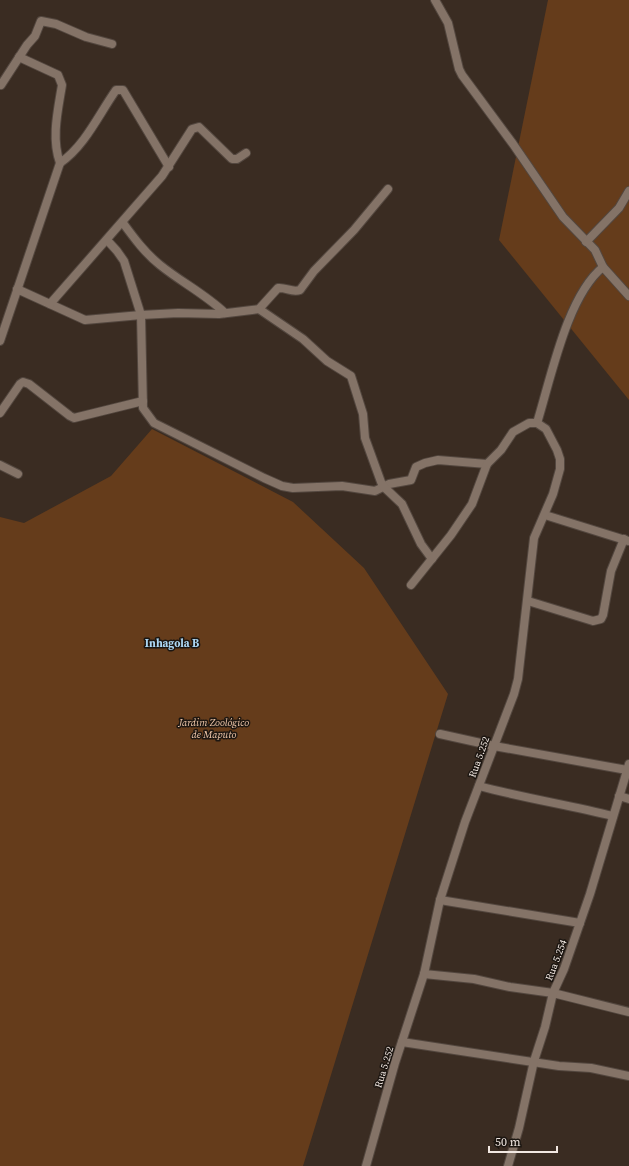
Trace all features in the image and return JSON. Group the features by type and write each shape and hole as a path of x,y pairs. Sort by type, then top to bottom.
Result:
{"street":[{"path":"435,0 448,23 458,69 510,140 563,217 597,254 603,267 629,296"},
{"path":"1,85 35,36 40,21 56,24 86,36 112,44"},
{"path":"0,341 60,163 58,156 56,125 62,85 61,80 58,75 19,57"},
{"path":"60,163 68,158 80,143 102,109 116,90 119,89 123,90 169,168"},
{"path":"50,304 123,223 169,168 192,129 199,127 232,159 237,159 246,153"},
{"path":"17,289 85,320 141,315 225,313 259,308 278,288 282,287 294,291 300,290 314,271 354,230 388,189"},
{"path":"586,242 619,208 629,191"},
{"path":"123,223 155,261 205,296 225,313"},
{"path":"107,240 118,250 124,261 141,315 143,408 154,423 216,456 282,486 292,488 342,486 375,491 395,482 411,480 416,467 433,461 487,464"},
{"path":"411,585 472,504 487,464 501,450 513,432 529,423 537,423 572,311 584,287 603,267"},
{"path":"259,308 304,339 327,361 351,376 363,414 365,438 384,487 402,504 421,544 432,559"},
{"path":"0,413 20,384 23,382 29,384 74,418 143,401"},
{"name":"Rua 5.252","path":"366,1166 402,1042 424,974 440,900 518,679 528,602 534,538 556,485 560,459 546,429 537,423"},
{"path":"0,465 18,474"},
{"path":"528,602 593,621 601,618 612,571 627,540 545,514"},
{"path":"440,734 494,746 628,767"},
{"name":"Rua 5.254","path":"508,1166 520,1128 534,1061 545,1027 553,993 564,969 580,923 628,767"},
{"path":"479,786 521,798 576,807 614,816"},
{"path":"619,796 629,798"},
{"path":"440,900 580,923"},
{"path":"424,974 474,979 510,987 553,993 629,1012"},
{"path":"402,1042 559,1066 591,1068 629,1076"}],"green space":[{"path":"548,0 629,0 629,400 499,240"},
{"name":"Jardim Zoológico de Maputo","path":"152,429 293,502 364,568 448,694 303,1166 0,1166 0,517 24,523 111,476"}],"district":[{"name":"Inhagola B","path":"172,643"}]}
